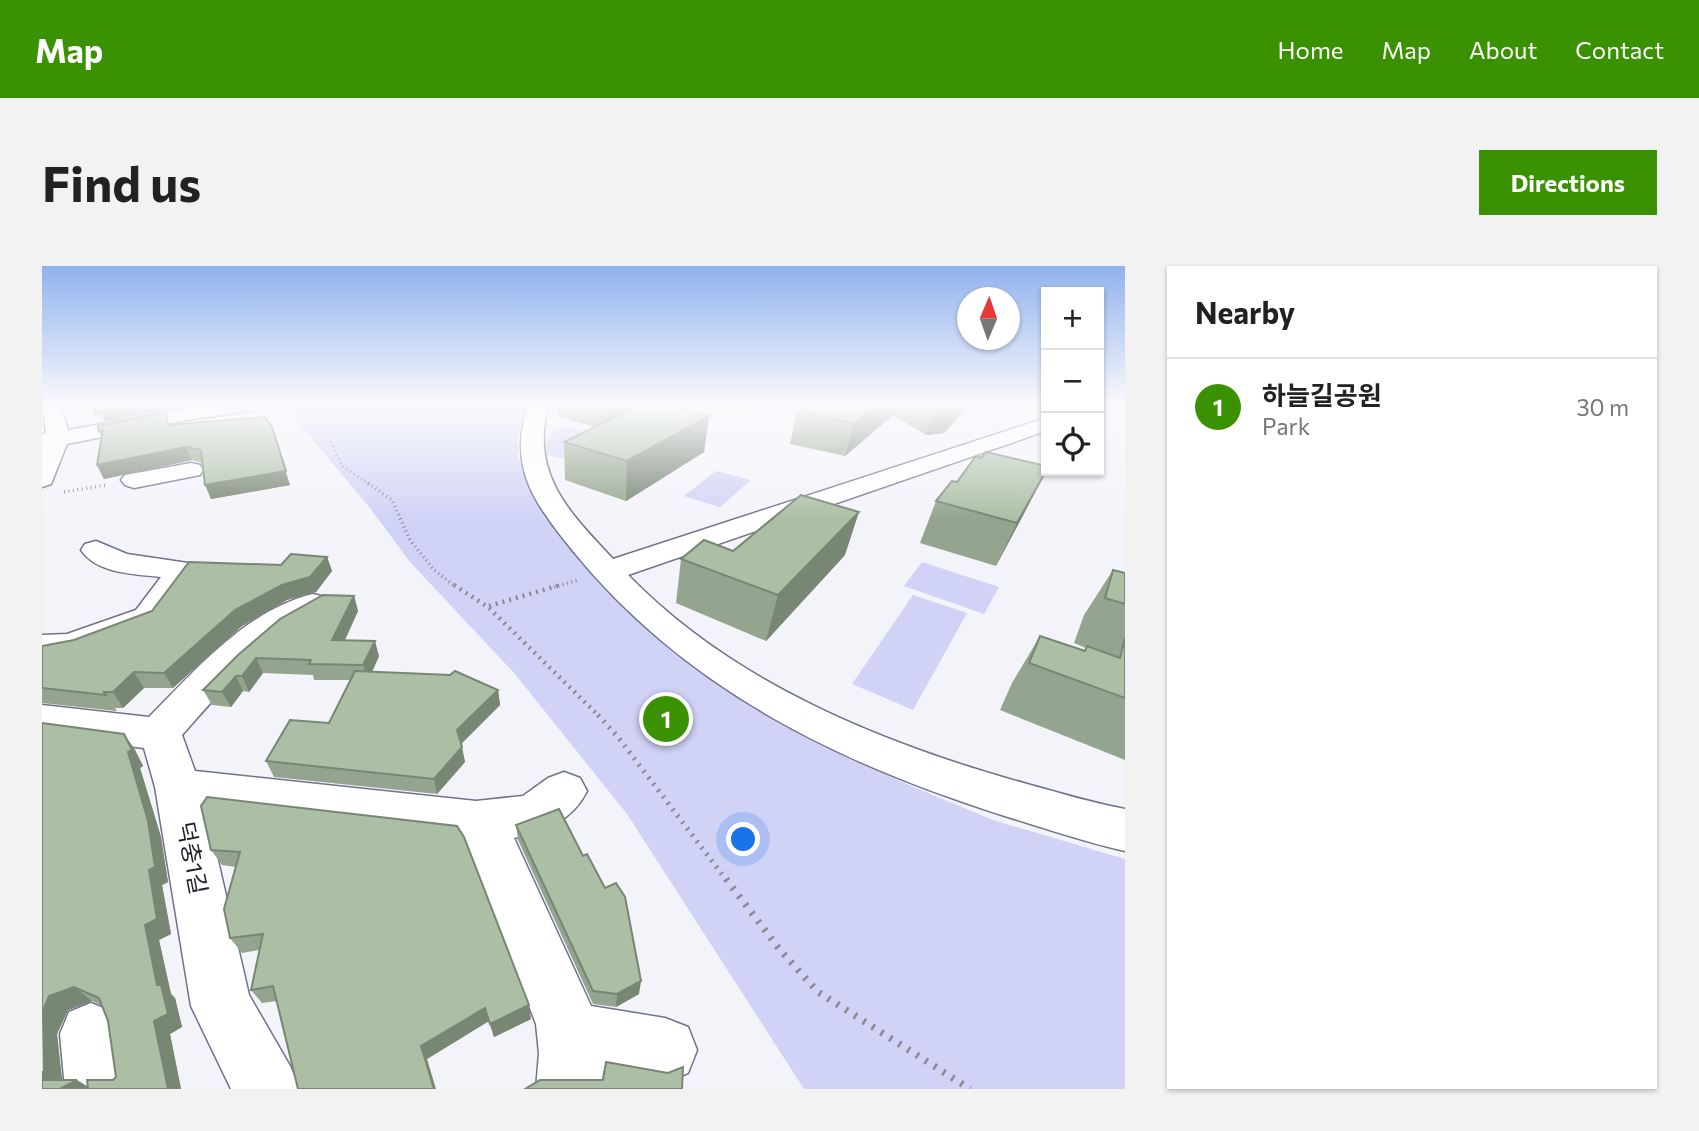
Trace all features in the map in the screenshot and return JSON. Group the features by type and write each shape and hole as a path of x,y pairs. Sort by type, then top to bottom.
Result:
{"street":[{"path":"43,472 49,442"},
{"path":"142,442 142,447"},
{"path":"530,442 530,456 542,489 559,515 606,572 649,614 691,648 808,718 864,745 986,792 1125,830"},
{"path":"606,572 991,442"},
{"path":"134,480 191,470"},
{"path":"42,647 71,645 142,621 152,613 177,579 177,570 120,562 96,550"},
{"path":"42,720 158,735 222,667 230,663 274,623 313,604"},
{"name":"덕충1길","path":"158,735 163,740 178,787 221,1006 267,1089"},
{"path":"178,787 476,821 515,818 553,802 564,791"},
{"path":"476,821 491,842 569,1061 665,1050"}],"path":[{"path":"331,442 342,467 391,500 410,540 434,570 469,597 488,607 579,694 618,737 780,950 818,992 970,1089"},
{"path":"488,607 606,572"}],"shaded area":[{"path":"315,442 518,442 518,457 544,517 572,548 722,686 838,752 909,785 993,820 1125,859 1125,1089 804,1089 627,814 515,674 410,562 370,508"},
{"path":"548,442 608,442 573,457 547,454"},
{"path":"716,471 751,480 720,507 684,496"},
{"path":"922,562 999,587 984,614 904,586"},
{"path":"913,595 967,613 913,710 852,684"}],"building":[{"path":"101,442 277,442 286,471 205,485 201,450 186,447 97,465"},
{"path":"565,442 661,442 627,461"},
{"path":"986,452 1041,465 1041,476 1043,476 1017,523 936,501 952,481 957,482 976,456 981,458"},
{"path":"801,495 859,512 778,595 681,559 704,540 733,551"},
{"path":"291,554 327,557 310,577 282,585 235,610 164,673 134,672 113,692 104,692 106,695 42,688 42,646 74,640 152,611 189,562 281,565"},
{"path":"1113,570 1125,573 1125,604 1105,598"},
{"path":"323,595 354,596 332,640 375,641 363,665 309,664 311,660 256,658 242,676 236,676 222,692 203,690 280,619"},
{"path":"1040,636 1085,651 1087,646 1120,658 1125,638 1125,698 1029,663"},
{"path":"355,671 450,675 455,671 498,690 457,730 462,747 434,779 266,761 290,720 329,723"},
{"path":"42,723 124,734 132,750 128,752 148,821 155,867 149,870 157,919 145,925 157,985 161,985 168,1014 154,1021 168,1089 88,1089 87,1080 113,1080 116,1077 108,1021 99,998 74,987 49,996 42,1013"},
{"path":"207,797 457,826 464,837 529,1005 490,1024 485,1008 421,1046 434,1089 298,1089 273,986 251,990 263,934 230,938 224,909 240,852 211,850 201,806"},
{"path":"559,809 583,856 587,854 605,888 616,883 625,897 641,981 617,994 593,991 516,825"},
{"path":"606,1062 668,1073 683,1067 682,1089 525,1089 540,1080 603,1080"},
{"path":"42,1071 43,1080 77,1080 60,1089 42,1089"}],"place":[{"name":"하늘길공원","path":"666,719"}]}
